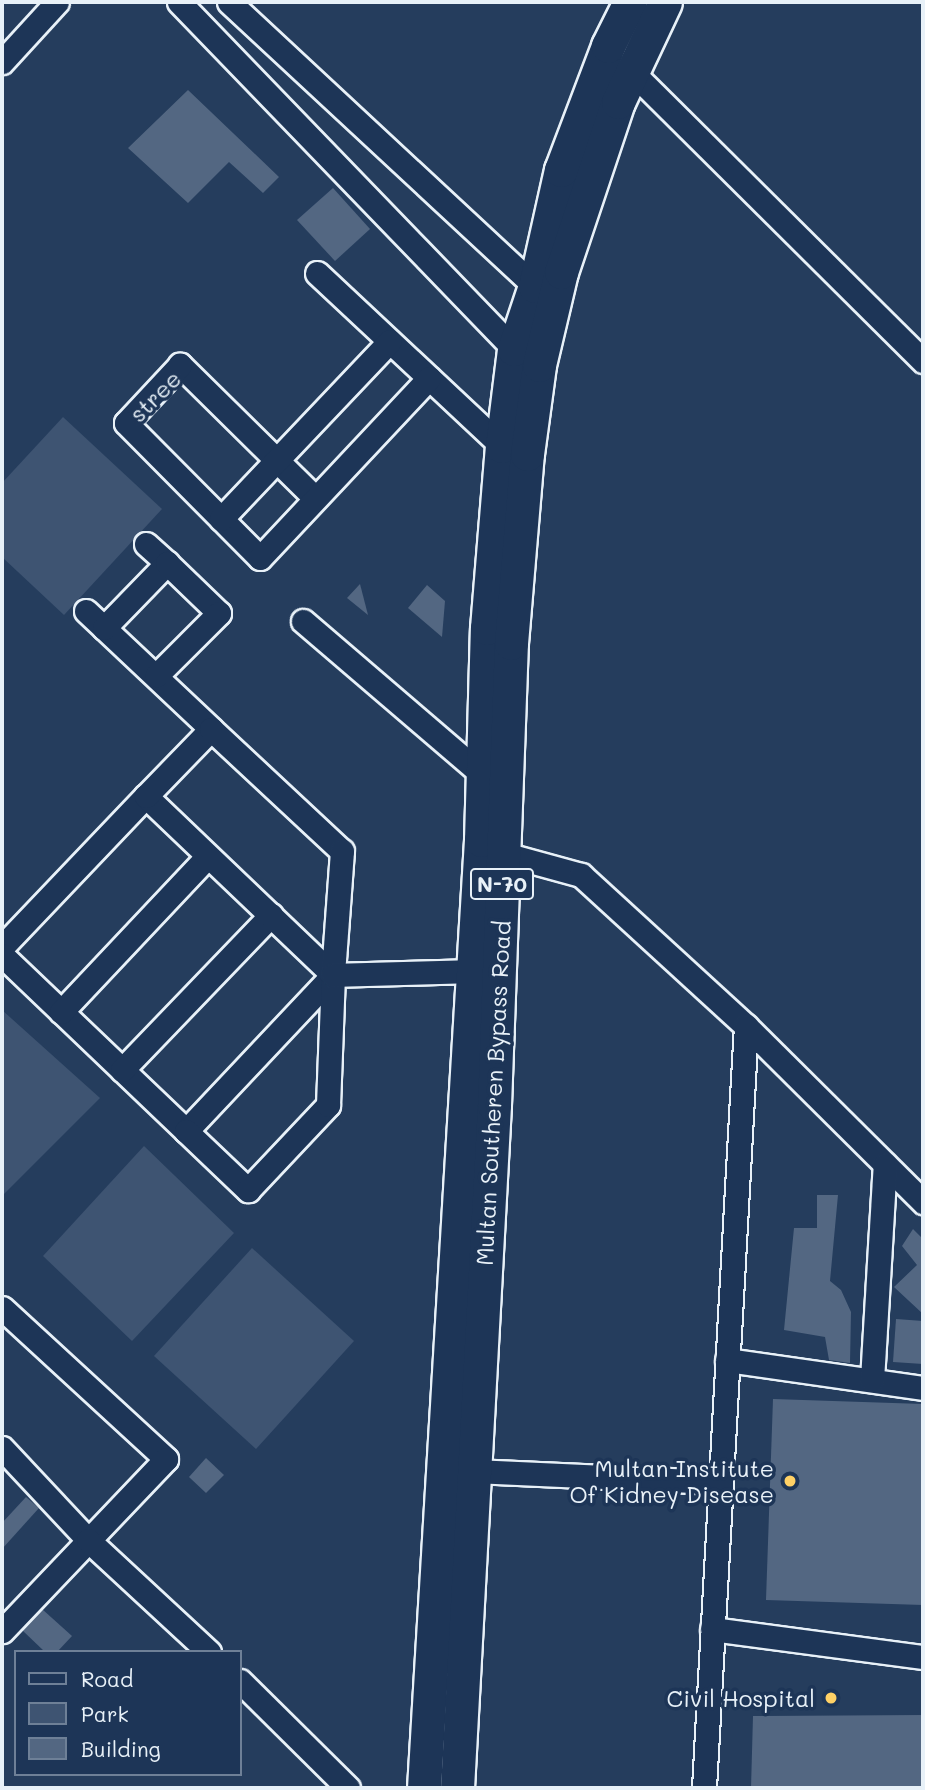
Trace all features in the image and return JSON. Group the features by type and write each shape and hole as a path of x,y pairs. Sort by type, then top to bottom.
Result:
{"highway":[{"name":"Multan Southeren Bypass Road","path":"424,1788 474,971 484,775 487,628 502,446 514,349 535,286 561,170 608,46 630,2"},
{"name":"Multan Southeren Bypass Road","path":"457,1788 504,855 511,643 527,454 539,365 561,272 618,102 665,2"}],"street":[{"path":"2,62 57,2"},
{"path":"179,2 514,349"},
{"path":"229,2 535,286"},
{"path":"632,72 923,361"},
{"path":"317,273 502,446"},
{"path":"221,519 390,341"},
{"name":"stree","path":"315,498 180,365 126,423 260,558 429,378"},
{"path":"146,544 219,613 157,675"},
{"path":"104,628 167,563"},
{"path":"2,955 248,1191 328,1105 333,975 342,851 86,611"},
{"path":"303,621 484,775"},
{"path":"2,947 211,729"},
{"path":"146,796 333,975"},
{"path":"504,855 581,875 746,1026 923,1202"},
{"path":"61,1012 208,856"},
{"path":"121,1070 271,915"},
{"path":"186,1131 333,975 474,971"},
{"path":"704,1788 746,1026"},
{"path":"872,1380 885,1164"},
{"path":"2,1308 166,1459 2,1631"},
{"path":"727,1360 923,1388"},
{"path":"2,1448 88,1540 207,1650"},
{"path":"474,1471 720,1482"},
{"path":"712,1629 923,1657"},
{"path":"242,1683 348,1788"}],"green space":[{"path":"63,417 162,509 64,615 2,557 2,483"},
{"path":"2,1010 100,1098 2,1196"},
{"path":"144,1146 234,1233 132,1341 43,1256"},
{"path":"252,1248 354,1341 256,1449 154,1356"}],"building":[{"path":"188,90 279,177 263,193 229,162 188,203 128,148"},
{"path":"333,188 370,229 335,261 297,220"},
{"path":"360,584 368,615 347,598"},
{"path":"427,585 445,601 442,637 408,608"},
{"path":"817,1195 838,1195 830,1281 841,1290 851,1312 850,1363 829,1360 825,1337 784,1330 794,1228 817,1228"},
{"path":"913,1229 923,1239 923,1314 894,1287 917,1265 902,1246"},
{"path":"896,1319 923,1321 923,1364 893,1362"},
{"path":"773,1399 923,1404 923,1605 766,1600"},
{"path":"206,1458 224,1475 206,1493 189,1477"},
{"path":"26,1497 39,1508 2,1549 2,1523"},
{"path":"42,1609 72,1636 59,1650 43,1650 22,1630"},
{"path":"923,1715 923,1788 751,1788 753,1716"}],"place":[{"name":"Multan Institute Of Kidney Disease","path":"790,1481"},
{"name":"Civil Hospital","path":"831,1698"}]}
